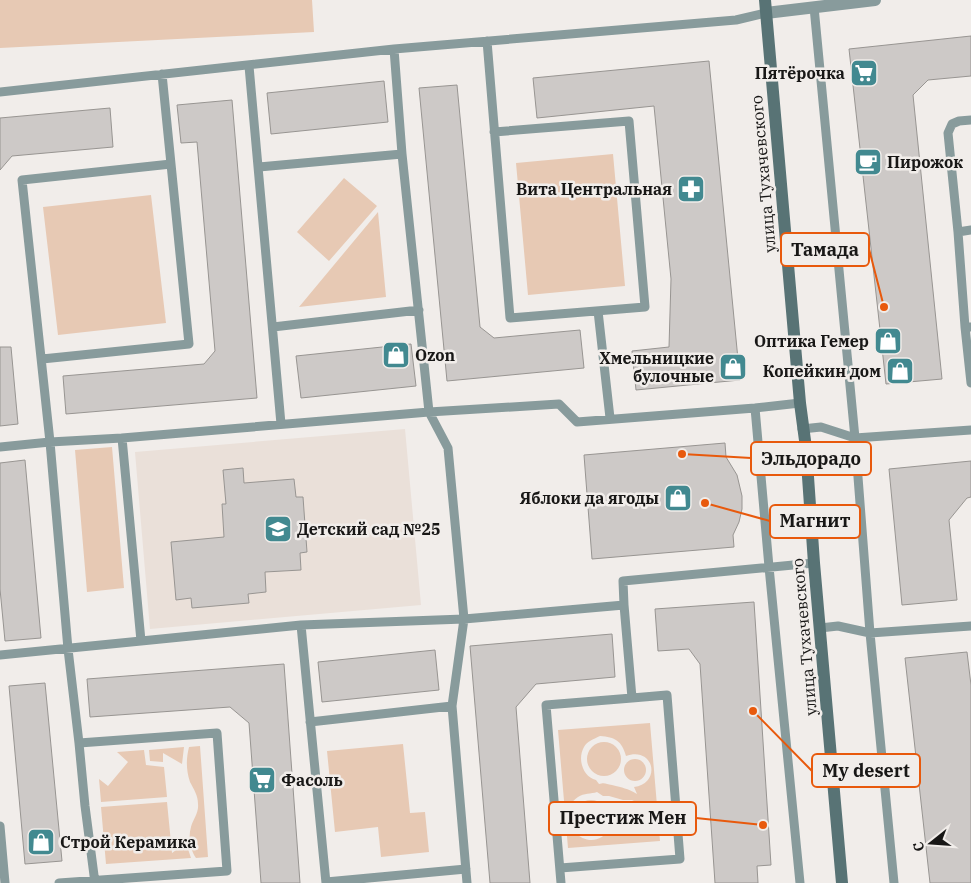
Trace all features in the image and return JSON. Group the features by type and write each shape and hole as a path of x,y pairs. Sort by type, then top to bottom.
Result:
{"main road":[{"name":"улица Тухачевского","path":"765,6 802,429 806,448 814,563 842,883"}],"street":[{"path":"765,6 814,7 875,0"}],"lane":[{"path":"0,92 394,50 736,20 765,6"},
{"path":"814,7 855,438 870,633 894,883"},
{"path":"487,41 494,132 510,318 645,307 629,121 494,132"},
{"path":"394,50 402,154 429,412 448,448 464,619 452,706 468,883"},
{"path":"249,66 281,424"},
{"path":"42,359 189,344 162,74"},
{"path":"971,120 952,124 948,133 968,327 971,383"},
{"path":"259,167 402,154"},
{"path":"95,882 68,649 42,359 22,180 171,164"},
{"path":"958,232 971,230"},
{"path":"273,327 419,310"},
{"path":"598,311 610,418"},
{"path":"0,447 429,412 559,404 577,422 800,403"},
{"path":"755,408 800,883"},
{"path":"802,429 821,427 855,438 971,430"},
{"path":"122,438 141,641"},
{"path":"632,698 622,581 814,563"},
{"path":"0,655 301,625 464,619 624,606"},
{"path":"301,625 326,882 466,869"},
{"path":"820,628 838,626 870,633 971,626"},
{"path":"560,868 680,859 667,695 546,705 561,883"},
{"path":"310,722 452,706"},
{"path":"59,883 95,882 227,871 217,733 79,743"},
{"path":"0,826 5,883"}],"shaded area":[{"path":"0,0 312,0 314,32 0,48"},
{"path":"613,154 625,286 528,295 516,163"},
{"path":"344,178 377,206 329,261 297,232"},
{"path":"151,195 166,323 58,335 43,207"},
{"path":"378,212 386,297 299,307"},
{"name":"Детский сад №25","path":"405,429 421,605 150,629 135,452"},
{"path":"112,447 124,588 87,592 75,450"},
{"path":"650,723 660,841 568,848 558,730","holes":["600,736 610,737 620,743 626,756 636,754 648,760 651,766 651,773 649,779 643,784 634,787 637,794 606,783 599,784 582,767 581,757 585,745","597,792 603,796 634,800 630,802 638,808 641,815 641,823 638,829 626,835 618,833 611,827 602,837 593,840 583,838 575,833 570,825 568,815 570,805 580,796"]},
{"path":"604,742 616,747 621,759 616,771 604,776 592,771 587,759 592,747"},
{"path":"403,744 410,813 425,812 429,852 381,857 378,827 335,832 327,751"},
{"path":"200,746 208,857 196,858 191,847 190,831 198,810 198,801 190,782 187,760 189,747"},
{"path":"184,747 182,764 163,753 163,762 150,761 149,750"},
{"path":"144,750 146,765 164,767 167,797 101,802 99,779 108,786 128,762 117,752"},
{"path":"635,759 645,766 646,770 639,780 635,781 625,774 624,770 631,760"},
{"path":"591,800 598,801 603,805 607,810 607,824 603,829 598,833 591,834 584,833 579,829 575,824 574,817 575,810 579,805 584,801"},
{"path":"167,802 172,853 186,843 191,858 106,864 101,807"}],"building":[{"path":"971,36 971,76 928,80 913,95 942,379 886,384 849,49"},
{"path":"709,61 740,380 636,390 632,351 669,347 671,279 654,106 537,118 533,78"},
{"path":"384,81 388,122 271,134 267,93"},
{"path":"457,85 480,327 494,338 580,330 584,368 447,381 419,88"},
{"path":"232,100 257,398 66,414 63,376 204,364 215,351 197,142 181,143 177,105"},
{"path":"110,108 113,147 12,156 0,170 0,118"},
{"path":"411,344 416,386 301,398 296,356"},
{"path":"0,347 11,347 18,424 0,426"},
{"path":"725,443 726,457 737,475 742,496 739,522 733,535 734,547 592,559 584,455"},
{"path":"25,460 41,638 5,641 0,589 0,463"},
{"path":"971,461 971,497 967,498 949,520 957,600 902,605 889,469"},
{"path":"243,468 244,483 294,479 296,497 303,497 307,552 300,553 301,570 265,572 266,592 248,594 249,603 192,608 191,598 176,600 171,542 224,537 222,504 226,504 223,470"},
{"path":"754,602 771,865 757,866 758,883 715,883 700,664 689,649 658,651 655,609"},
{"path":"612,634 615,677 536,684 516,707 530,883 490,883 470,646"},
{"path":"435,650 439,690 322,702 318,662"},
{"path":"967,652 971,685 971,883 930,883 905,658"},
{"path":"284,664 300,883 261,883 249,723 230,707 90,717 87,679"},
{"path":"45,683 62,861 25,864 9,686"}],"place":[{"name":"Пятёрочка","path":"864,73"},
{"name":"Пирожок","path":"868,162"},
{"name":"Вита Центральная","path":"691,189"},
{"name":"Тамада","path":"884,307"},
{"name":"Оптика Гемер","path":"888,341"},
{"name":"Ozon","path":"396,355"},
{"name":"Хмельницкие булочные","path":"733,367"},
{"name":"Копейкин дом","path":"900,371"},
{"name":"Эльдорадо","path":"682,454"},
{"name":"Яблоки да ягоды","path":"678,498"},
{"name":"Магнит","path":"705,503"},
{"name":"Детский сад №25","path":"278,529"},
{"name":"My desert","path":"753,711"},
{"name":"Фасоль","path":"262,780"},
{"name":"Престиж Мен","path":"763,825"},
{"name":"Строй Керамика","path":"41,842"}]}
